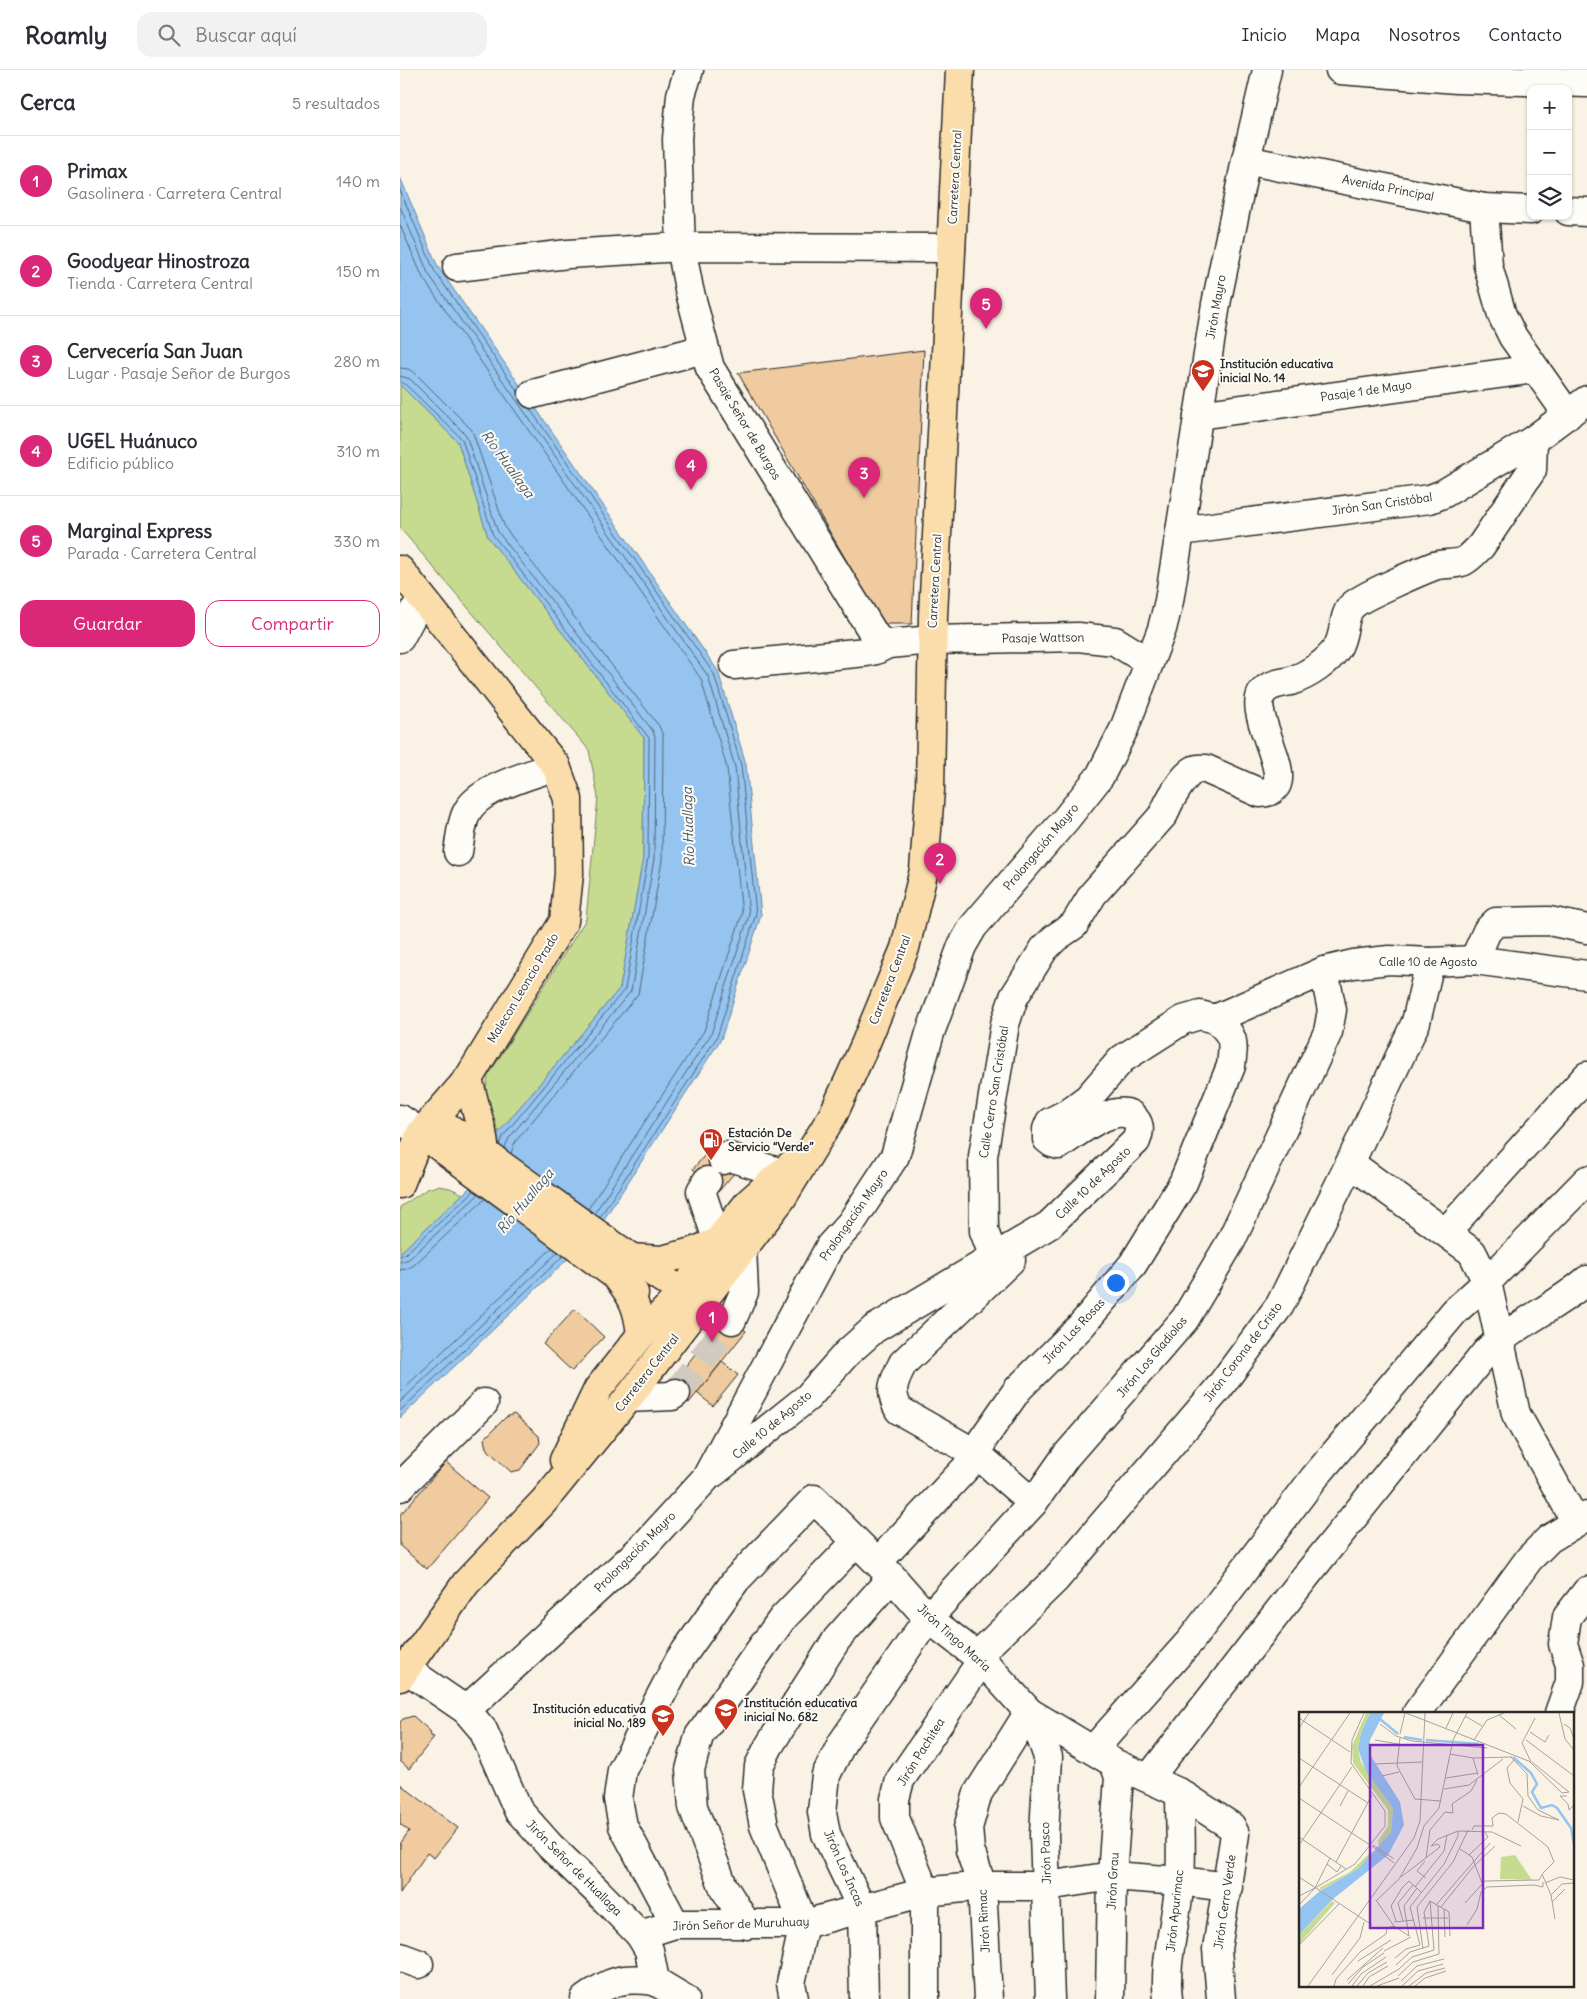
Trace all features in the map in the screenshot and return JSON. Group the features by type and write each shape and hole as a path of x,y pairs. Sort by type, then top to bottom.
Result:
{"main road":[{"name":"Carretera Central","path":"403,1673 466,1583 544,1501 628,1398 689,1319 730,1245 782,1198 820,1140 833,1116 905,948 924,870 930,790 932,640 960,70"},
{"name":"Malecon Leoncio Prado","path":"400,570 421,599 556,766 568,799 570,874 564,921 468,1079 414,1137 400,1184"},
{"path":"468,1079 482,1132 483,1160"},
{"path":"414,1137 483,1160 616,1262 660,1316 689,1319 683,1292"},
{"path":"544,1501 598,1389 641,1335 730,1245 749,1202 820,1140"},
{"path":"616,1262 662,1260 730,1245"},
{"path":"616,1262 683,1292"},
{"path":"616,1262 633,1298 640,1321 641,1335"}],"street":[{"name":"Pasaje Señor de Burgos","path":"688,70 681,95 677,139 681,247 689,289 710,368 877,639 888,644"},
{"name":"Jirón Mayro","path":"1148,662 1162,628 1169,601 1216,304 1267,70"},
{"path":"1340,70 1457,79 1580,81 1587,83"},
{"name":"Avenida Principal","path":"1246,160 1484,208 1527,210"},
{"path":"1484,208 1488,266 1502,314 1513,337 1534,369 1578,407"},
{"path":"1572,211 1587,212"},
{"path":"457,267 568,254 681,247 951,248"},
{"path":"533,394 704,349"},
{"name":"Pasaje 1 de Mayo","path":"1198,415 1354,392 1534,369"},
{"name":"Jirón San Cristóbal","path":"1180,531 1430,499 1443,494 1533,440 1578,407"},
{"name":"Calle Cerro San Cristóbal","path":"994,1258 984,1230 983,1156 1005,1024 1014,997 1030,970 1044,949 1055,938 1074,925 1093,894 1164,814 1168,804 1190,773 1196,768 1206,770 1260,793 1273,789 1276,785 1277,767 1274,753 1258,712 1258,702 1262,692 1272,685 1292,680 1314,670 1336,650 1343,638 1347,615 1351,606 1364,598 1434,566 1462,562 1470,557 1481,546 1520,491 1532,470 1533,440"},
{"path":"400,638 421,599"},
{"name":"Pasaje Wattson","path":"932,640 1078,636 1098,638 1115,641 1148,662"},
{"path":"734,665 866,652 876,650 888,644 932,640"},
{"name":"Prolongación Mayro","path":"466,1710 645,1545 706,1478 830,1246 851,1223 895,1156 930,1033 962,946 972,927 1100,776 1124,729 1148,662"},
{"path":"458,852 466,815 473,802 489,792 556,766"},
{"path":"1474,960 1487,931 1496,922 1549,921 1587,929"},
{"name":"Calle 10 de Agosto","path":"706,1478 808,1397 847,1353 874,1329 1049,1225 1136,1141 1140,1131 1136,1120 1131,1115 1116,1111 1104,1116 1059,1145 1052,1143 1046,1138 1046,1129 1050,1122 1068,1113 1088,1098 1122,1059 1183,1020 1200,1015 1215,1019 1324,971 1353,964 1389,960 1430,962 1474,960 1587,975"},
{"name":"Jirón Corona de Cristo","path":"982,1660 984,1649 992,1639 1055,1580 1218,1389 1280,1304 1350,1163 1416,1022 1430,962"},
{"name":"Jirón Los Gladiolos","path":"928,1618 1033,1503 1066,1456 1185,1319 1231,1241 1328,1032 1332,1010 1324,971"},
{"name":"Jirón Las Rosas","path":"804,1924 764,1826 757,1790 759,1766 766,1750 837,1639 885,1570 978,1455 983,1439 1018,1389 1082,1326 1133,1264 1184,1183 1231,1066 1234,1045 1227,1029 1215,1019"},
{"path":"1446,1232 1587,1076"},
{"path":"732,1320 744,1292 730,1245 701,1191 726,1156 782,1173"},
{"path":"1350,1163 1472,1252 1487,1282 1516,1414 1582,1519 1549,1539 1529,1559 1418,1712"},
{"path":"1103,1757 1314,1478 1423,1348 1455,1311 1487,1282 1587,1180"},
{"path":"1033,1503 978,1455 899,1410 893,1399 895,1380 903,1363 1049,1225"},
{"path":"1149,1778 1313,1568 1487,1351 1500,1339 1572,1294 1587,1280"},
{"path":"628,1398 672,1396 676,1393"},
{"path":"400,1486 484,1403"},
{"name":"Jirón Tingo María","path":"675,1924 623,1826 618,1800 622,1770 680,1659 731,1588 814,1499 885,1570 928,1618 982,1660 1029,1712 1103,1757 1180,1793 1231,1826 1235,1834"},
{"path":"747,1925 723,1886 693,1806 690,1770 699,1736 782,1620 856,1542"},
{"path":"1559,1712 1570,1682 1570,1665 1563,1644 1567,1617 1587,1591"},
{"name":"Jirón Los Incas","path":"864,1999 862,1909 826,1834 822,1812 826,1775 842,1743 928,1618"},
{"name":"Jirón Pachitea","path":"924,1999 925,1892 895,1818 895,1800 900,1780 982,1660"},
{"name":"Jirón Señor de Huallaga","path":"403,1673 466,1710 483,1730 518,1810 550,1846 640,1935 649,1950 655,1980"},
{"name":"Jirón Rimac","path":"988,1999 982,1886 970,1850 968,1828 972,1808 978,1793 1029,1712"},
{"name":"Jirón Pasco","path":"1029,1712 1048,1757 1044,1835 1050,1999"},
{"name":"Jirón Grau","path":"1103,1757 1119,1777 1112,1876 1110,1999"},
{"name":"Jirón Apurimac","path":"1168,1999 1170,1956 1180,1880 1180,1793"},
{"name":"Jirón Cerro Verde","path":"1221,1999 1218,1949 1235,1834"},
{"name":"Jirón Señor de Muruhuay","path":"640,1935 675,1924 804,1924 925,1892 982,1886 1047,1886 1112,1876 1180,1880 1228,1887"},
{"path":"794,1999 792,1983 804,1924"},
{"path":"584,1999 608,1984 631,1978 655,1980 684,1999"}],"green space":[{"path":"400,385 458,442 488,537 644,738 643,858 620,988 499,1132 493,1125 487,1112 485,1099 488,1076 586,919 598,797 589,750 400,528"},
{"path":"438,1186 450,1188 463,1194 400,1253 400,1207 427,1189"}],"water":[{"name":"Río Huallaga","path":"400,177 438,267 718,671 746,764 761,915 721,1039 595,1233 400,1418 400,1253 481,1177 499,1132 620,988 643,858 644,738 488,537 458,442 400,385"}],"building":[{"path":"924,350 912,624 883,624 738,373"},
{"path":"710,1149 736,1171 719,1191 693,1169"},
{"path":"575,1309 604,1337 572,1371 543,1344"},
{"path":"726,1315 746,1331 689,1403 669,1387"},
{"path":"722,1362 738,1375 713,1406 697,1393"},
{"path":"514,1414 539,1436 540,1443 520,1470 511,1472 486,1448 484,1439 506,1417"},
{"path":"446,1462 488,1498 427,1569 400,1546 400,1515"},
{"path":"413,1716 434,1737 409,1769 400,1761 400,1722"},
{"path":"400,1784 458,1828 434,1858 427,1853 400,1893 400,1844 409,1831 400,1824"}],"tunnel":[{"path":"676,1393 732,1320"}],"place":[{"name":"Marginal Express","path":"986,329"},
{"name":"Institución educativa inicial No. 14","path":"1203,392"},
{"name":"UGEL Huánuco","path":"691,490"},
{"name":"Cervecería San Juan","path":"864,498"},
{"name":"Goodyear Hinostroza","path":"940,884"},
{"name":"Estación De Servicio “Verde”","path":"711,1161"},
{"name":"Primax","path":"712,1342"},
{"name":"Institución educativa inicial No. 682","path":"726,1731"},
{"name":"Institución educativa inicial No. 189","path":"663,1737"}]}
